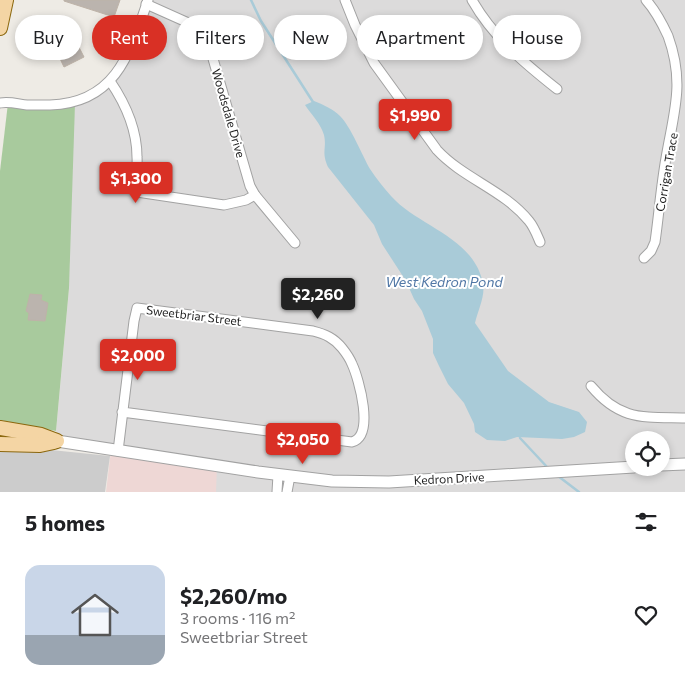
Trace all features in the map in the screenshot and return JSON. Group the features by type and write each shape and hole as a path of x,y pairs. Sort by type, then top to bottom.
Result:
{"main road":[{"path":"1,22 2,0"},
{"path":"1,22 6,0"},
{"path":"0,428 56,441"},
{"path":"1,443 40,445 56,441"}],"street":[{"path":"345,0 374,63 437,150 455,167 519,210 531,223 540,242"},
{"path":"472,0 489,26 518,58 557,89"},
{"name":"Corrigan Trace","path":"644,258 651,251 655,242 664,173 678,108 679,83 677,61 672,45 662,23 646,0"},
{"path":"0,93 4,102 27,105 51,105 86,98 98,91 120,68 129,52 147,2"},
{"name":"Woodsdale Drive","path":"147,2 193,25 204,34 209,45 246,174 255,195 295,243"},
{"path":"110,80 123,102 135,138 137,192 224,205 246,200 255,195"},
{"name":"Sweetbriar Street","path":"137,308 307,330 331,337 353,364 365,422 364,430 356,440 342,441 122,412 137,308"},
{"path":"591,386 602,400 619,410 639,417 685,418"},
{"path":"118,451 122,412"},
{"name":"Kedron Drive","path":"56,441 332,481 371,482 625,468"},
{"path":"670,465 685,464"},
{"path":"277,492 284,475"},
{"path":"284,475 287,492"}],"shaded area":[{"path":"147,0 685,0 685,492 216,492 137,448 57,435 69,288 70,178 75,101 108,83 124,60 167,60 167,15 142,15"},
{"path":"12,446 110,456 105,492 0,492 0,448"},
{"path":"111,450 217,465 216,492 106,492"}],"green space":[{"path":"8,103 75,104 69,288 56,431 0,420 0,171"}],"water":[{"name":"West Kedron Pond","path":"314,101 331,109 344,121 370,169 391,196 415,216 467,252 476,264 483,285 483,296 475,323 508,371 549,402 579,412 587,422 585,432 574,437 562,439 517,437 505,441 487,440 475,432 474,424 464,403 448,384 433,353 433,339 422,311 406,281 382,244 374,225 328,167 325,158 323,131 305,105"}],"building":[{"path":"120,0 115,15 108,15 64,1"},
{"path":"61,60 78,60 64,67"},
{"path":"30,294 42,295 41,300 48,303 45,321 28,320 29,313 26,311"}],"waterway":[{"path":"251,0 261,21 313,102"},
{"path":"520,438 548,468"},
{"path":"558,476 579,492"}]}
